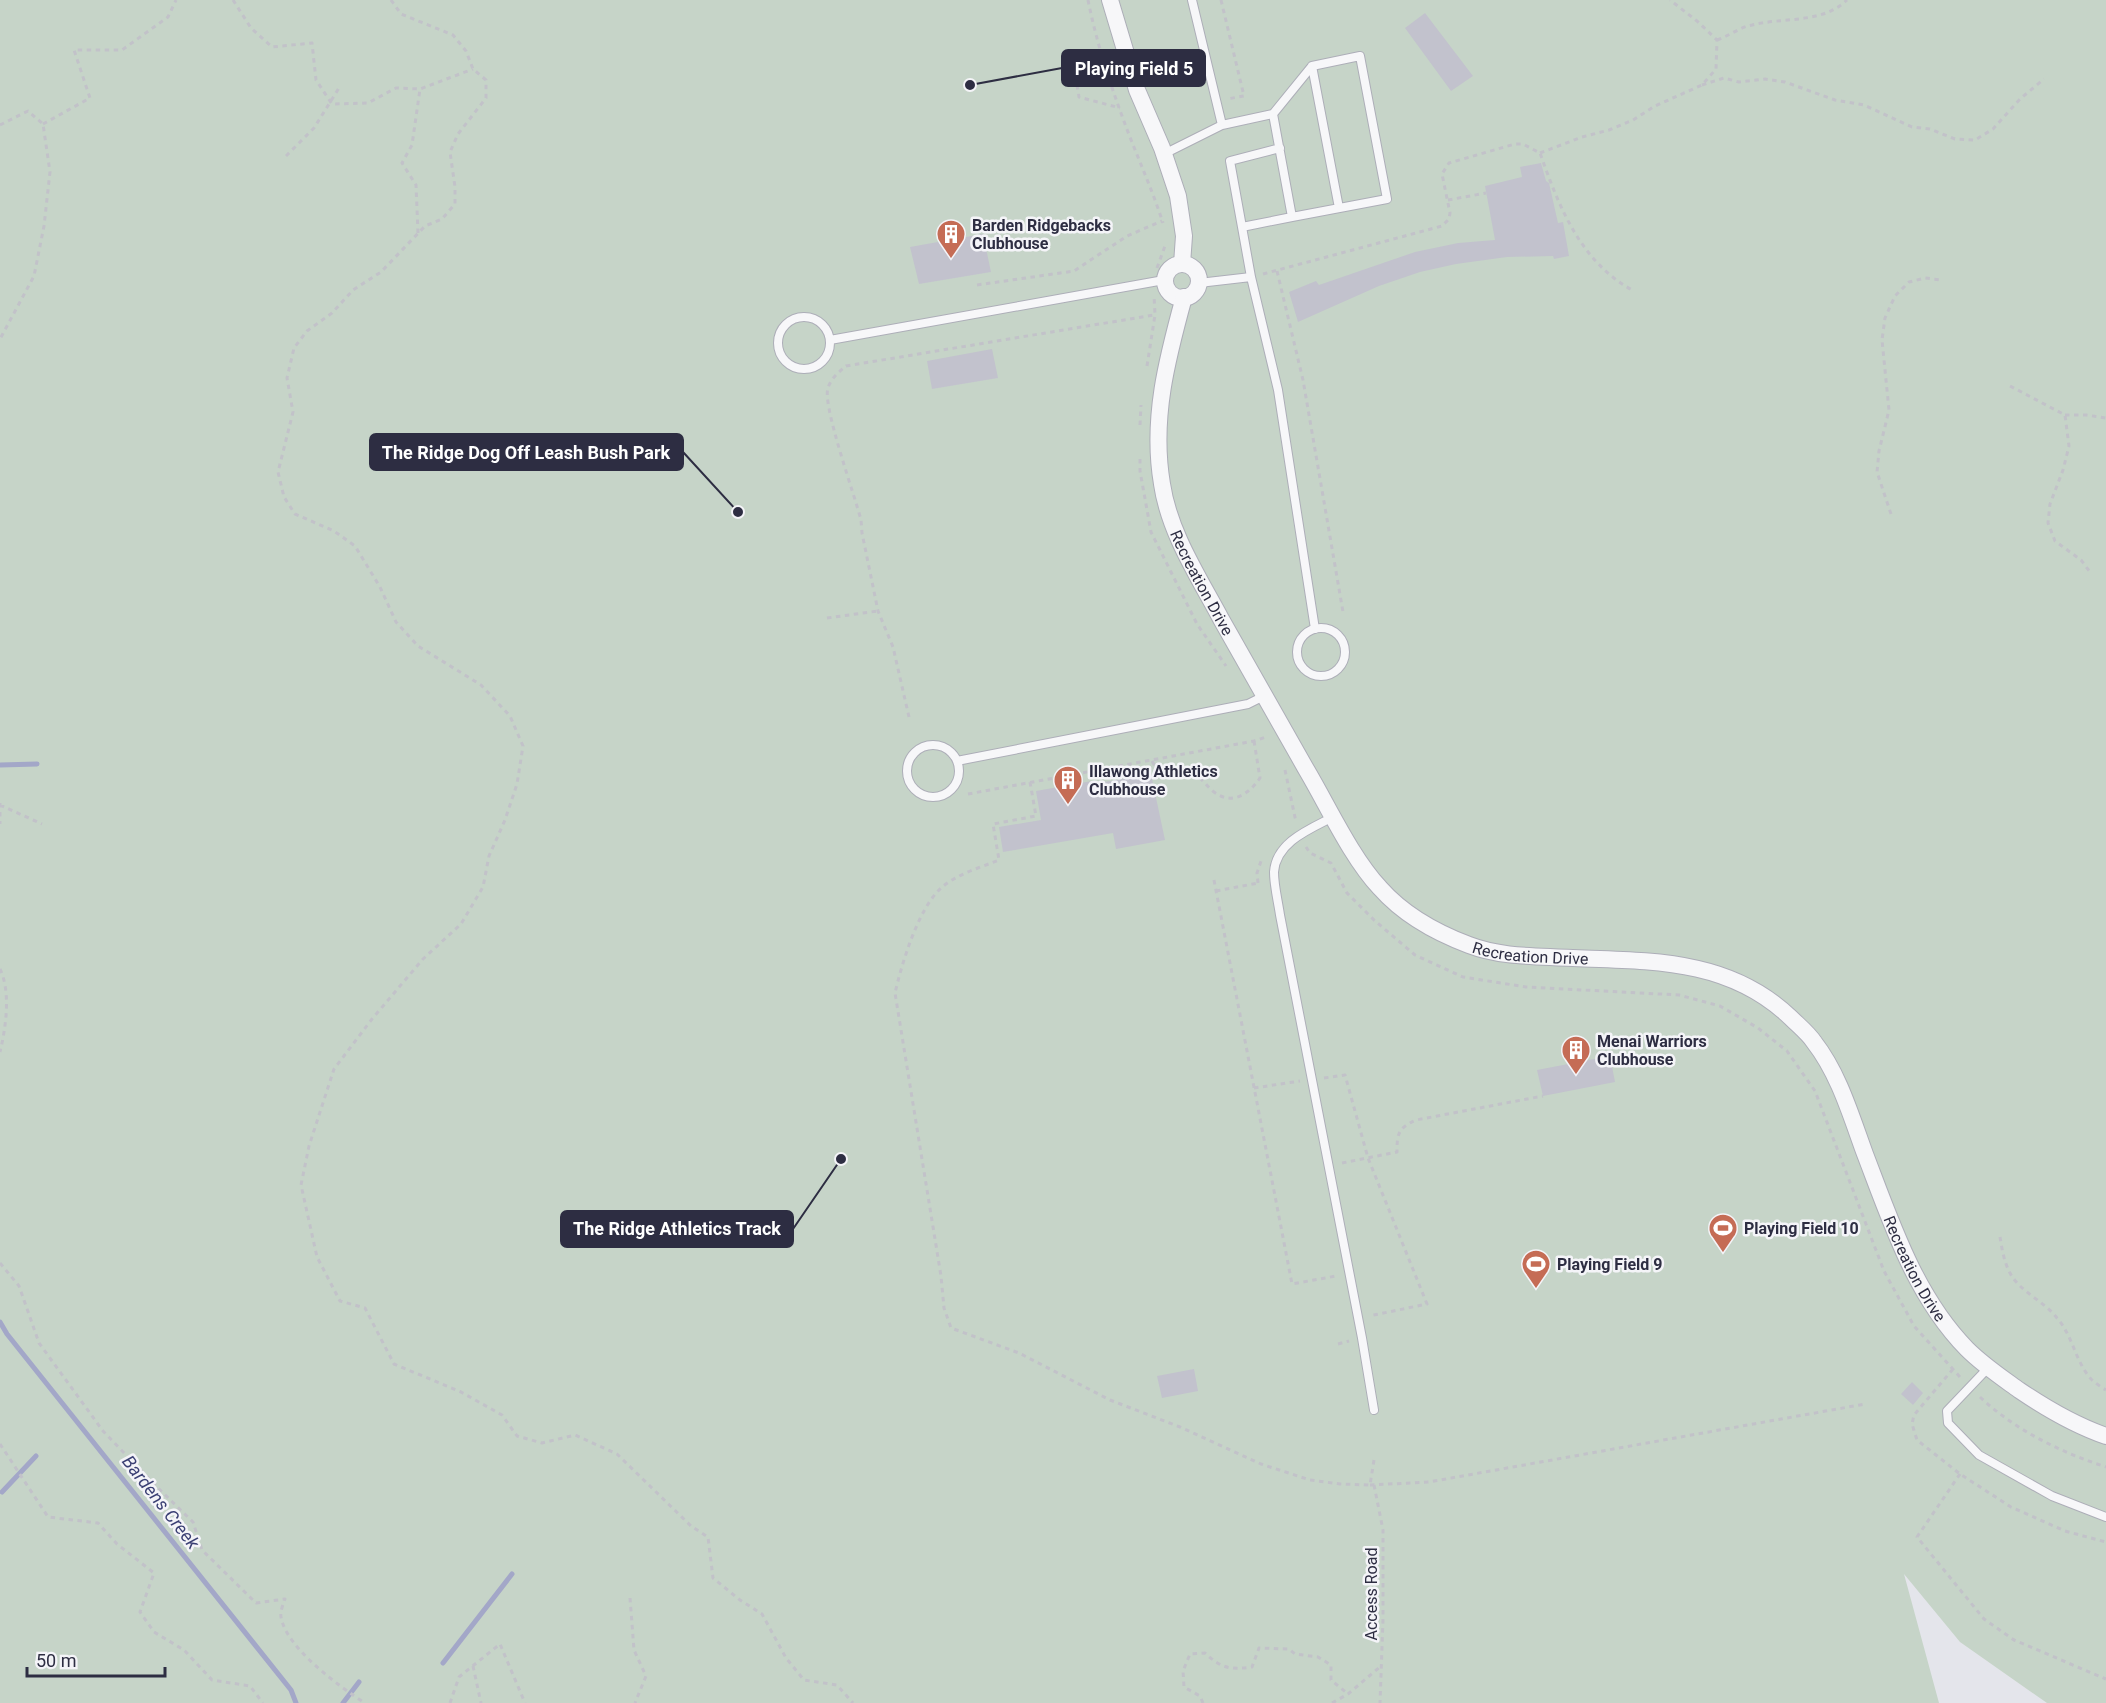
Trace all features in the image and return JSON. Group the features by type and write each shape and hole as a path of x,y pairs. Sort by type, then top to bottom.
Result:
{"street":[{"path":"1110,0 1137,90 1164,154 1179,206 1184,236 1182,264"},
{"path":"1182,264 1194,269 1199,283 1194,292 1184,297 1170,293 1164,280 1170,268 1182,264"},
{"name":"Recreation Drive","path":"1184,297 1164,373 1158,415 1158,452 1162,487 1173,525 1191,564 1264,696 1357,857 1380,888 1407,912 1440,932 1474,947 1509,955 1675,965 1711,971 1748,985 1780,1007 1813,1040 1831,1069 1890,1220 1916,1277 1936,1310 1965,1347 1988,1368 2049,1411 2106,1436"}],"lane":[{"path":"1192,0 1222,125"},
{"path":"1164,154 1222,125 1273,114 1312,66 1360,56 1387,199 1242,227"},
{"path":"1312,66 1339,208"},
{"path":"1273,114 1292,217"},
{"path":"1280,148 1230,161 1251,278 1278,390 1315,629"},
{"path":"1199,283 1251,278"},
{"path":"830,340 1164,280"},
{"path":"802,317 810,317 824,326 830,340 830,349 821,363 806,369 798,368 784,360 778,345 778,337 787,323 802,317"},
{"path":"1315,629 1326,629 1336,633 1345,652 1336,671 1326,675 1315,675 1306,671 1299,663 1297,652 1299,642 1305,633 1315,629"},
{"path":"957,761 1248,704 1264,696"},
{"path":"930,745 946,749 957,761 959,777 956,785 943,795 935,797 919,794 909,782 907,765 916,752 923,747 930,745"},
{"path":"1334,816 1299,836 1278,855 1274,873 1374,1410"},
{"path":"1988,1368 1947,1411 1948,1423 1979,1455 2052,1496 2106,1517"}],"path":[{"path":"43,123 90,98 74,50 122,50 168,17 176,0"},
{"path":"233,0 251,28 272,47 312,43 316,80 332,104 368,103 396,88 420,89 473,69"},
{"path":"391,0 401,14 453,35 466,51 473,69 486,80 486,98 458,134 450,152 455,204 442,219 425,226 381,272 353,290 332,314 307,331 294,348 287,378 293,412 278,472 284,497 295,514 334,531 355,546 380,587 396,622 418,646 482,684 510,716 523,746 518,784 489,856 483,887 461,924 423,959 372,1019 334,1069 309,1146 301,1185 317,1257 340,1301 365,1308 394,1364 461,1392 502,1414 517,1436 542,1443 575,1435 617,1454 691,1526 708,1537 713,1578 762,1614 786,1658 804,1680 837,1685 853,1703"},
{"path":"1217,101 1244,96 1221,0"},
{"path":"1670,0 1717,40 1716,69 1702,85"},
{"path":"1717,40 1752,25 1822,15 1836,10 1847,0"},
{"path":"1540,153 1582,137 1609,130 1633,120 1655,106 1724,78 1739,82 1765,79 1785,81 1835,100 1864,105 1912,127 1930,129 1955,139 1975,140 1993,129 2020,99 2044,79"},
{"path":"1077,85 1079,97 1120,108"},
{"path":"286,156 314,128 339,87"},
{"path":"418,234 416,185 402,163 412,145 420,89"},
{"path":"0,125 28,111 43,123 50,172 42,236 34,276 0,339"},
{"path":"1251,278 1437,229 1449,219 1448,200 1442,174 1449,163 1515,144 1523,144 1540,153 1557,198 1577,238 1594,261 1616,282 1634,291"},
{"path":"1448,200 1486,193"},
{"path":"977,285 1074,271 1127,236 1162,221"},
{"path":"1277,271 1303,380 1343,612"},
{"path":"1892,514 1877,472 1879,451 1889,410 1882,340 1886,318 1895,296 1909,282 1925,278 1941,280"},
{"path":"909,717 893,647 878,611 861,520 831,417 827,389 835,375 846,366 1155,315"},
{"path":"2010,386 2065,415 2106,418"},
{"path":"2065,415 2069,446 2050,504 2048,523 2055,541 2081,560 2090,572"},
{"path":"827,618 878,611"},
{"path":"1262,729 1271,745"},
{"path":"968,794 1266,737"},
{"path":"1152,760 1155,768 1166,774 1188,772 1201,778 1214,792 1228,799 1243,797 1253,789 1260,778 1254,741"},
{"path":"1280,761 1285,770 1299,836 1310,854 1331,863 1347,892 1374,920 1415,955 1463,977 1526,987 1679,995 1720,1006 1758,1028 1787,1051 1815,1091 1884,1270 1914,1326 1992,1408 2026,1431 2073,1456 2106,1467"},
{"path":"1030,782 1036,816 993,824 999,860 958,876 940,889 926,908 902,962 895,993 941,1276 944,1308 951,1328 1019,1353 1110,1400 1180,1427 1261,1464 1310,1480 1340,1484 1429,1482 1865,1404"},
{"path":"0,824 0,804 42,824"},
{"path":"1214,880 1292,1284 1350,1273"},
{"path":"1216,891 1275,880"},
{"path":"0,969 5,980 5,1032 0,1052"},
{"path":"1254,1088 1345,1075 1368,1158 1427,1304 1358,1318"},
{"path":"1329,1166 1397,1152 1397,1136 1407,1124 1416,1120 1543,1096"},
{"path":"2000,1237 2011,1275 2021,1287 2057,1317 2083,1367 2092,1380 2106,1390"},
{"path":"0,1263 19,1286 39,1343 104,1431 194,1522 202,1550 256,1603 285,1599 280,1616 294,1645 338,1685 365,1703"},
{"path":"0,1444 48,1518 98,1523 117,1544 154,1573 140,1612 154,1632 184,1650 212,1680 250,1686 263,1703"},
{"path":"1372,1485 1374,1460"},
{"path":"1960,1474 1917,1537 1984,1619 2014,1640 2106,1679"},
{"name":"Access Road","path":"1372,1485 1383,1530 1380,1703"},
{"path":"630,1598 634,1650 646,1676 639,1699 635,1703"},
{"path":"450,1703 459,1677 500,1644 525,1703"},
{"path":"1203,1703 1200,1696 1184,1687 1183,1671 1190,1654 1205,1653 1218,1665 1236,1669 1252,1667 1258,1648 1289,1649 1295,1654 1318,1657 1331,1665 1331,1680 1347,1694"},
{"path":"473,1666 481,1703"},
{"path":"1332,1703 1382,1666"}],"green space":[{"path":"0,0 2106,0 2106,1703 2047,1703 1960,1642 1904,1574 1939,1703 0,1703"}],"building":[{"path":"1425,13 1473,76 1451,91 1405,28"},
{"path":"1541,163 1546,181 1549,183 1558,223 1563,222 1569,256 1554,259 1553,256 1507,257 1420,272 1379,286 1298,322 1289,292 1316,281 1319,285 1415,252 1458,243 1495,240 1485,186 1522,177 1520,167"},
{"name":"Barden Ridgebacks Clubhouse","path":"983,234 991,272 919,284 910,247"},
{"path":"992,349 998,378 932,389 927,361"},
{"path":"1151,774 1165,840 1116,849 1113,833 1003,852 999,827 1041,820 1036,791"},
{"name":"Menai Warriors Clubhouse","path":"1610,1056 1615,1082 1543,1096 1537,1070"},
{"path":"1194,1369 1198,1391 1162,1398 1157,1376"},
{"path":"1912,1382 1923,1393 1913,1405 1901,1394"}],"waterway":[{"path":"0,765 37,764"},
{"name":"Bardens Creek","path":"0,1322 7,1334 291,1690 296,1703"},
{"path":"2,1492 36,1456"},
{"path":"443,1663 512,1574"},
{"path":"343,1703 359,1682"}],"place":[{"name":"Playing Field 5","path":"970,85"},
{"name":"Barden Ridgebacks Clubhouse","path":"951,260"},
{"name":"The Ridge Dog Off Leash Bush Park","path":"738,512"},
{"name":"Illawong Athletics Clubhouse","path":"1068,806"},
{"name":"Menai Warriors Clubhouse","path":"1576,1076"},
{"name":"The Ridge Athletics Track","path":"841,1159"},
{"name":"Playing Field 10","path":"1723,1254"},
{"name":"Playing Field 9","path":"1536,1290"}]}
